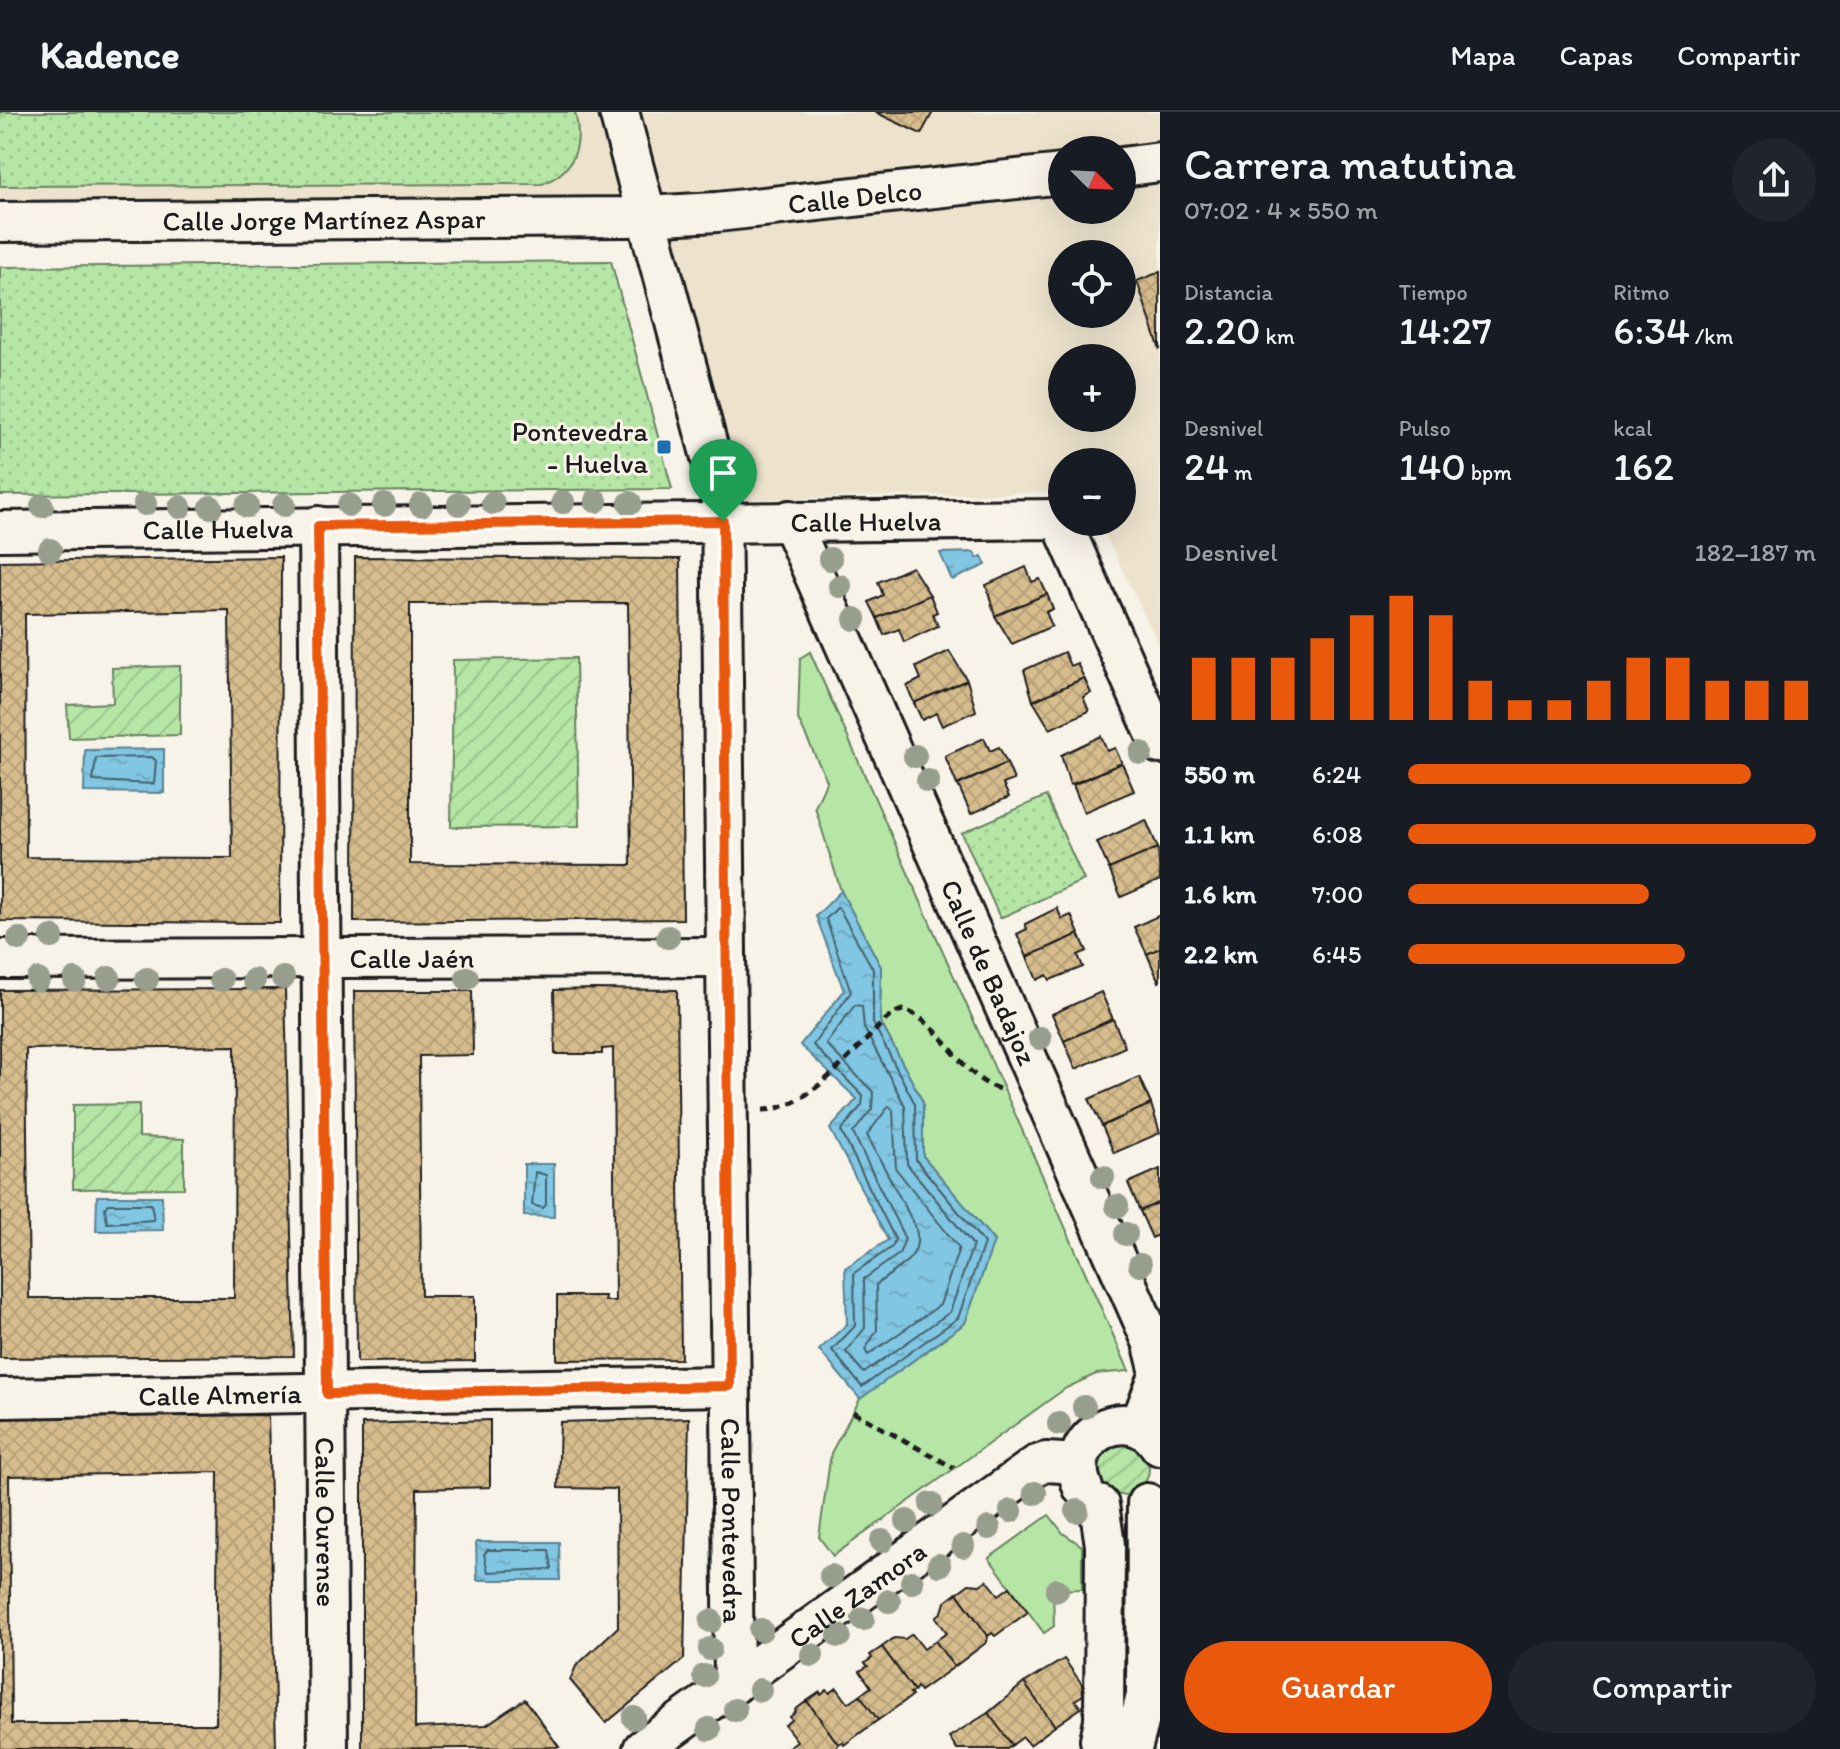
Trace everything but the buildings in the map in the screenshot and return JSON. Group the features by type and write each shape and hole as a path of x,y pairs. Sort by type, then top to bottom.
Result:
{"street":[{"name":"Calle Pontevedra","path":"619,112 711,449 723,521 734,1684"},
{"path":"1136,165 1160,162"},
{"name":"Calle Delco","path":"648,215 717,212 1048,176"},
{"name":"Calle Jorge Martínez Aspar","path":"0,222 520,220 648,215"},
{"name":"Calle Huelva","path":"0,531 1060,519 1160,744"},
{"name":"Calle de Badajoz","path":"790,520 1152,1341 1160,1373 1150,1436"},
{"name":"Calle Ourense","path":"318,526 328,1749"},
{"name":"Calle Jaén","path":"0,959 726,957"},
{"name":"Calle Almería","path":"0,1398 730,1386"},
{"path":"1150,1436 1120,1423 1100,1428 1084,1444 1078,1464 1084,1492 1099,1505 1128,1511 1154,1496"},
{"name":"Calle Zamora","path":"643,1749 1037,1465 1046,1462 1078,1464"},
{"path":"1106,1747 1146,1696 1154,1496"},
{"path":"1099,1505 1105,1545 1106,1747"},
{"path":"1147,1749 1160,1744"}],"path":[{"path":"763,1110 785,1108 832,1075 888,1018 903,1010 915,1015 978,1077 997,1089 1008,1090"},
{"path":"853,1412 954,1468"}],"shaded area":[{"path":"0,112 1160,112 1160,647 1106,536 1136,536 1136,448 1048,448 1048,492 737,500 637,232 0,235"}],"green space":[{"path":"0,112 575,112 578,135 574,156 569,164 554,179 542,184 0,186"},
{"path":"611,261 672,489 0,495 0,267"},
{"path":"810,652 1129,1371 1096,1374 1066,1388 833,1556 819,1537 831,1453 860,1399 965,1323 994,1241 923,1156 923,1102 880,1021 881,967 841,891 815,807 827,781 798,719 800,658"},
{"path":"576,658 579,826 451,827 453,660"},
{"path":"180,666 180,735 69,738 67,705 113,703 112,668"},
{"path":"1046,796 1084,880 1000,918 962,833"},
{"path":"139,1104 139,1137 184,1139 184,1188 73,1189 73,1105"},
{"path":"1122,1441 1141,1449 1149,1468 1141,1487 1122,1495 1103,1487 1095,1468 1103,1449"},
{"path":"1049,1515 1063,1533 1082,1546 1082,1589 1053,1590 1054,1626 1044,1633 989,1558"}],"water":[{"path":"974,552 977,558 982,556 986,565 952,580 940,553"},
{"path":"164,749 164,793 84,792 85,750"},
{"path":"841,891 881,967 880,1021 923,1102 923,1156 994,1241 965,1323 860,1399 819,1350 847,1324 845,1268 888,1240 830,1129 857,1099 800,1045 844,991 816,916"},
{"path":"524,1164 554,1164 554,1217 524,1216"},
{"path":"97,1196 162,1196 163,1230 96,1231"},
{"path":"476,1542 559,1542 560,1580 477,1580"}],"place":[{"name":"Pontevedra - Huelva","path":"664,447"}],"route":[{"path":"723,521 730,1386 327,1394 320,960 318,526 723,521"}]}
